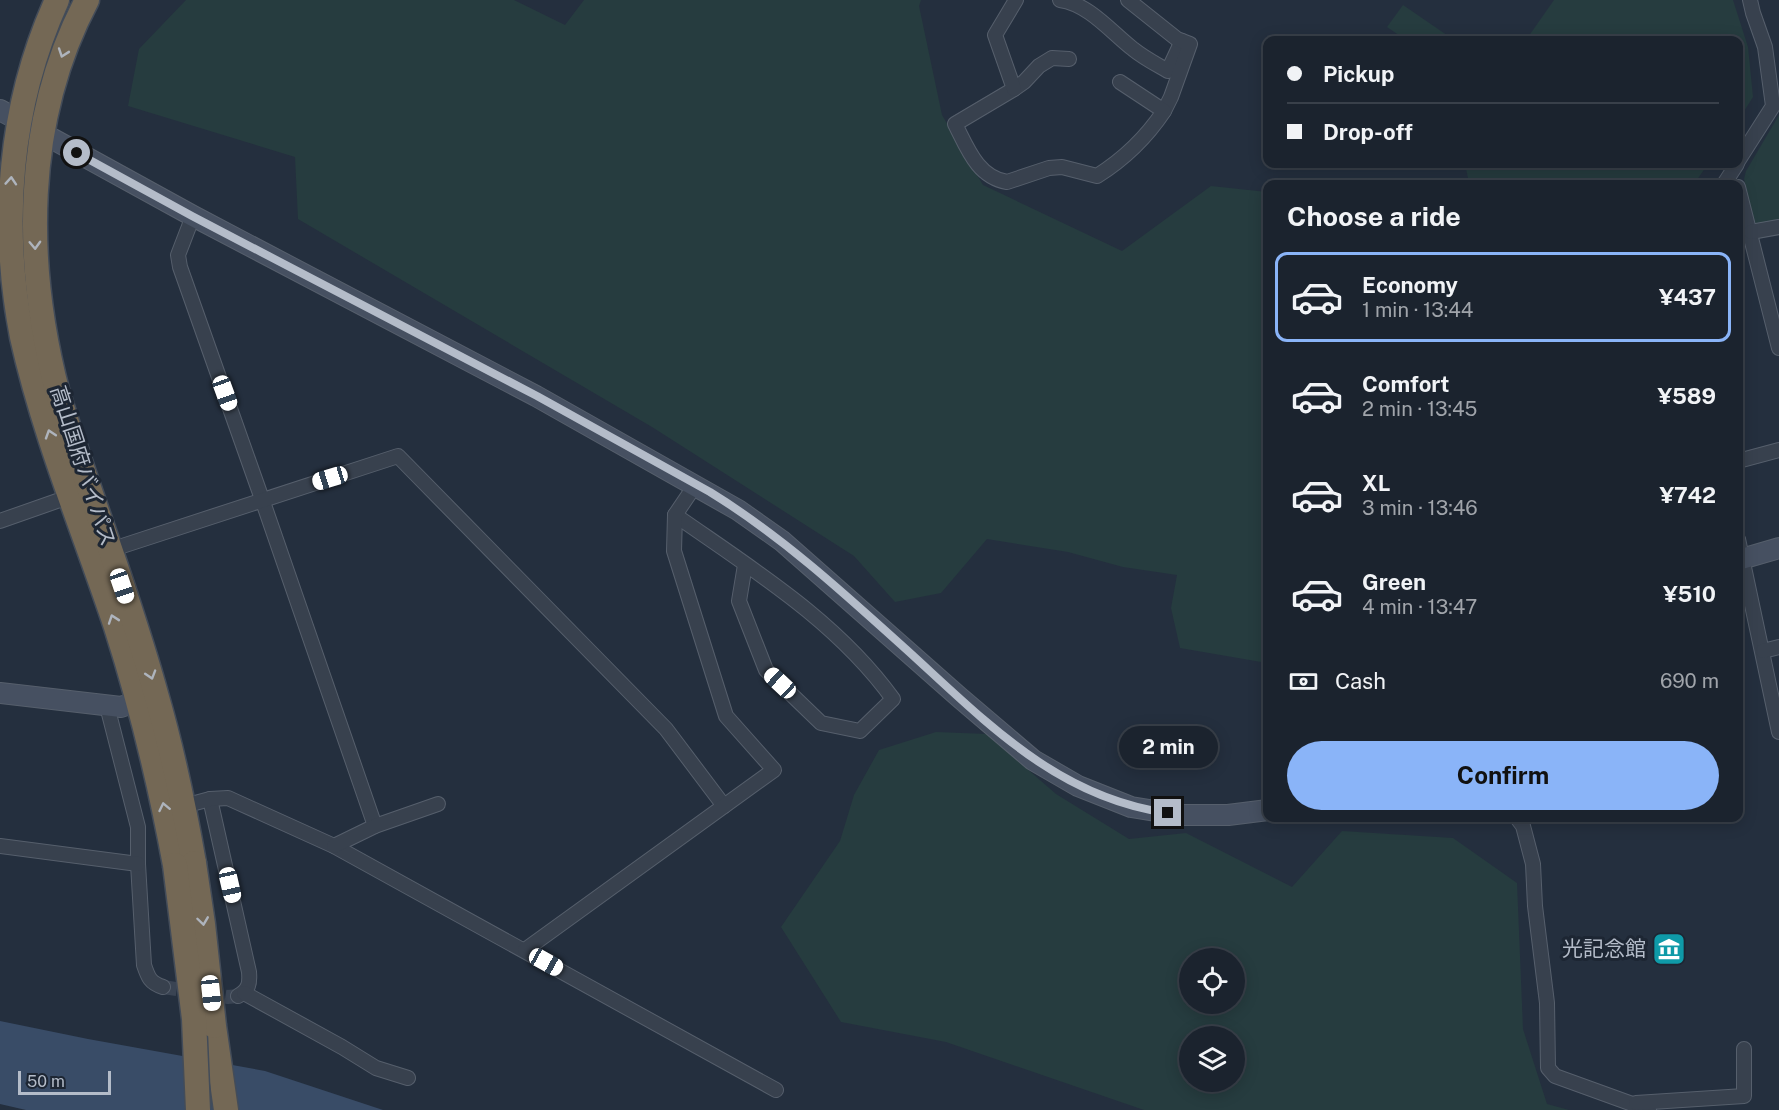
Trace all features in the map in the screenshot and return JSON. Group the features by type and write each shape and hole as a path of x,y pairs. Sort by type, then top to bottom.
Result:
{"highway":[{"name":"高山国府バイパス","path":"57,0 34,55 24,90 9,115 7,285 30,370 116,629 203,924 214,1026 218,1110"},
{"name":"高山国府バイパス","path":"87,0 57,72 42,134 36,196 35,240 39,300 43,331 58,394 157,694 184,806 184,864 198,1110"},
{"path":"184,864 187,1110"},
{"path":"214,1026 226,1110"}],"street":[{"path":"1014,89 995,36 1016,0"},
{"path":"1060,0 1073,2 1084,9 1134,50 1168,71 1182,41"},
{"path":"1743,154 1773,106 1772,45 1753,13 1750,0"},
{"path":"1069,59 1052,58 1039,66 1014,89 955,123 978,167 1007,182 1049,168 1062,167 1097,176 1118,162 1138,144 1164,111 1190,44 1182,41 1135,2"},
{"path":"1120,82 1164,111"},
{"path":"9,115 192,216 475,363 696,484 738,510 782,541 1033,760 1078,786 1131,807 1180,815 1206,816 1263,810"},
{"path":"1743,213 1750,232 1779,348"},
{"path":"192,216 178,255 180,267 375,826"},
{"path":"1750,232 1779,227"},
{"path":"1743,460 1779,450"},
{"path":"110,550 398,456 666,729 724,806"},
{"path":"525,950 774,770 726,716 674,551 675,515 696,484"},
{"path":"0,521 71,496"},
{"path":"675,515 745,564 823,622 878,678 893,699 860,731 821,723 766,670 739,601 745,564"},
{"path":"1743,558 1779,548"},
{"path":"1743,567 1779,732"},
{"path":"1763,651 1779,647"},
{"path":"0,693 121,707 138,701"},
{"path":"107,706 138,827 144,965 148,978 155,985 164,987"},
{"path":"184,806 210,799 228,798 334,846 776,1089"},
{"path":"210,799 249,972 250,985 241,994 342,1047 376,1068 408,1078"},
{"path":"334,846 375,826 438,804"},
{"path":"1523,822 1533,864 1535,906 1547,1003 1548,1068 1555,1076 1649,1110"},
{"path":"0,846 138,864"},
{"path":"1631,1103 1744,1096 1744,1049"}],"green space":[{"path":"186,0 514,0 565,25 584,0 921,0 919,6 942,115 983,185 1122,251 1211,186 1263,192 1263,662 1180,648 1171,608 1177,575 1123,567 1068,552 987,539 941,593 895,602 854,556 652,427 298,219 295,157 128,106 139,49"},
{"path":"1554,0 1733,0 1748,47 1753,97 1743,113 1743,36 1529,36"},
{"path":"1403,5 1448,36 1400,36 1387,27"},
{"path":"1779,115 1779,221 1758,225 1754,222 1744,179 1746,171"},
{"path":"1466,168 1705,168 1697,180 1471,180 1468,178"},
{"path":"936,732 987,734 1056,794 1129,839 1186,833 1292,887 1342,831 1453,838 1517,883 1523,1029 1547,1104 1569,1110 1144,1110 946,1042 841,1022 781,927 840,841 854,795 879,750"}],"water":[{"path":"0,1021 265,1071 383,1110 26,1110 0,1104"}],"tunnel":[{"path":"163,987 228,997 238,996"}],"place":[{"name":"光記念館","path":"1669,949"}],"route":[{"path":"77,153 192,216 537,396 710,492 782,541 1033,760 1102,797 1131,807 1168,813"}]}
